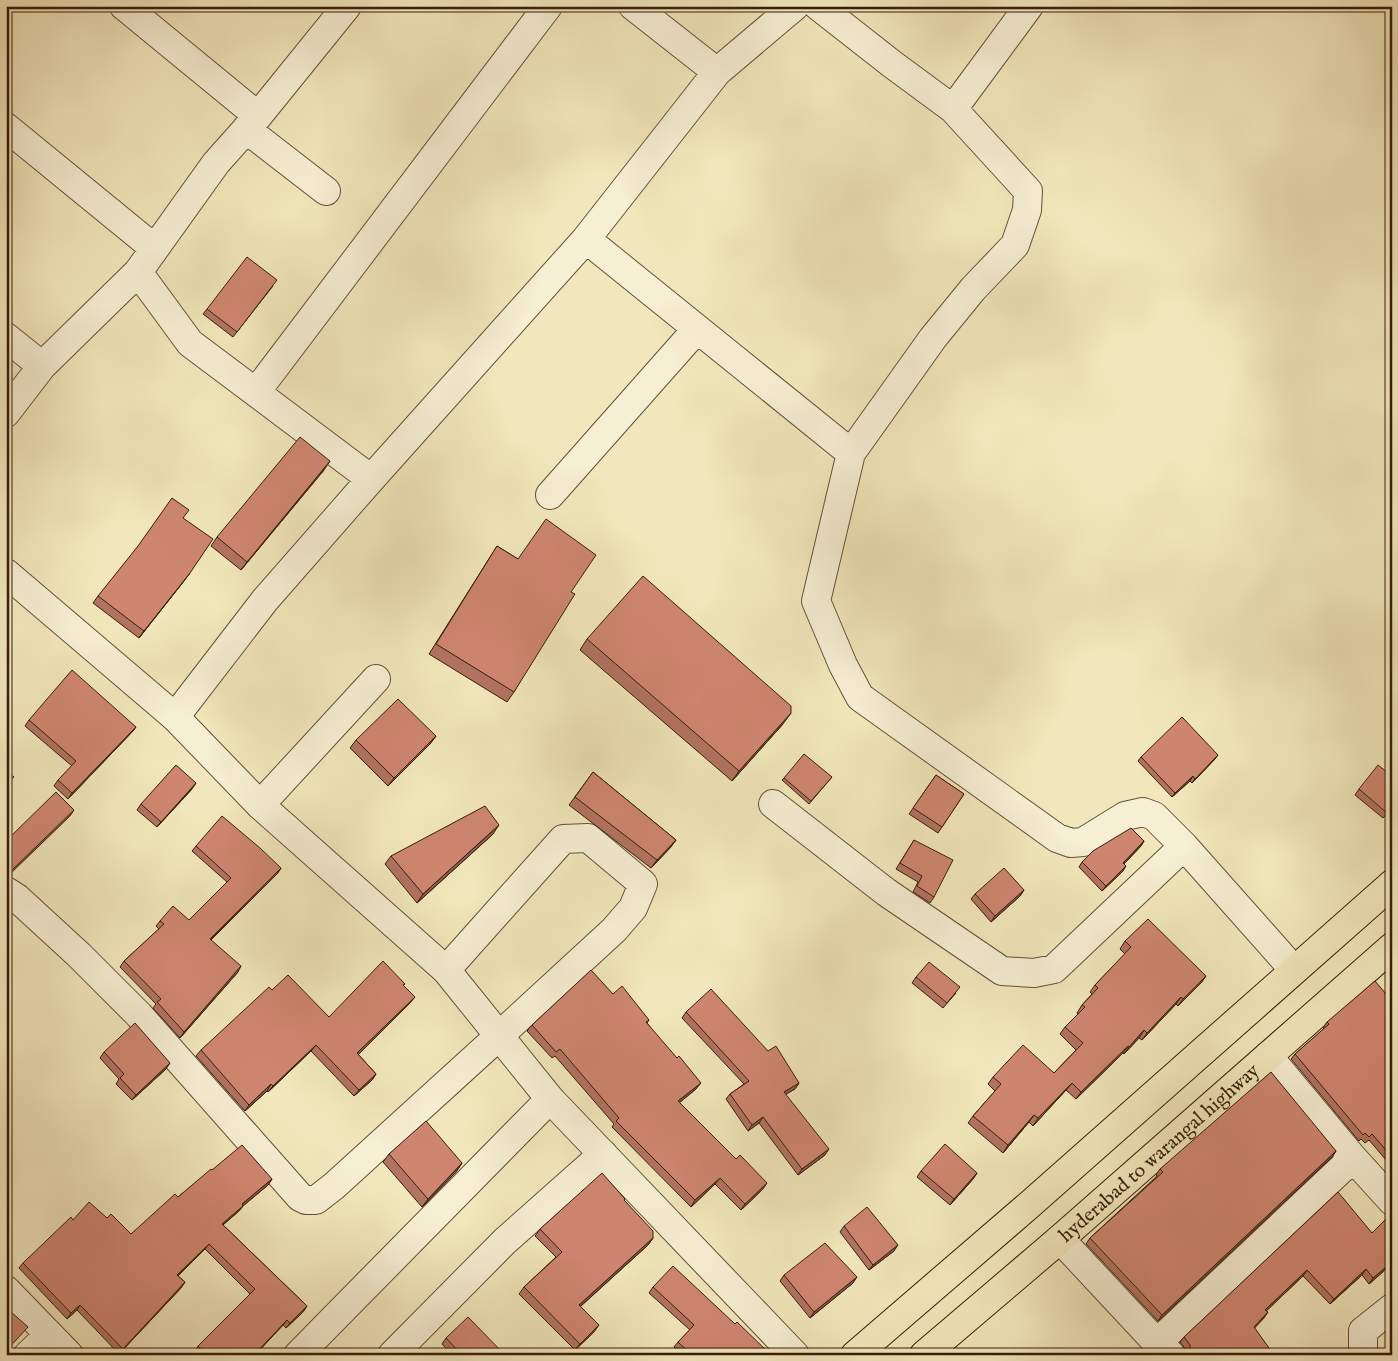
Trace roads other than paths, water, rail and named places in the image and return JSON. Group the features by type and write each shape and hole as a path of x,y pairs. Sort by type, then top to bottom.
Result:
{"main road":[{"path":"855,1355 1028,1206 1392,884"},
{"name":"hyderabad to warangal highway","path":"924,1355 1060,1239 1392,947"}],"street":[{"path":"124,6 326,191"},
{"path":"6,413 42,366 138,272 216,163 252,123 347,6"},
{"path":"256,392 548,6"},
{"path":"633,6 717,72"},
{"path":"175,717 265,600 586,239 717,72 795,6"},
{"path":"818,6 953,109 1028,191 1027,210 1015,245 973,290 933,338 851,453 816,601 843,664 860,697 1057,838 1071,843 1083,842 1125,816 1143,812 1154,816 1184,846 1294,970"},
{"path":"953,109 1029,6"},
{"path":"6,128 154,248"},
{"path":"586,239 851,453"},
{"path":"138,272 190,343 371,479"},
{"path":"550,495 697,329"},
{"path":"6,337 42,366"},
{"path":"6,573 175,717 260,805 446,970 550,1099 795,1355"},
{"path":"260,805 376,679"},
{"path":"773,804 886,892 1002,971 1034,973 1054,969 1184,846"},
{"path":"6,891 17,898 79,955 139,1015 300,1197 306,1200 316,1200 334,1186 614,930 633,908 643,884 588,838 563,839 446,970"},
{"path":"1268,1056 1353,1158 1392,1200"},
{"path":"298,1355 550,1099"},
{"path":"392,1355 505,1241 604,1154"},
{"path":"1060,1239 1166,1351 1353,1158"},
{"path":"6,1290 69,1355"},
{"path":"1364,1355 1363,1331 1392,1308"},
{"path":"28,1355 49,1335"}]}
